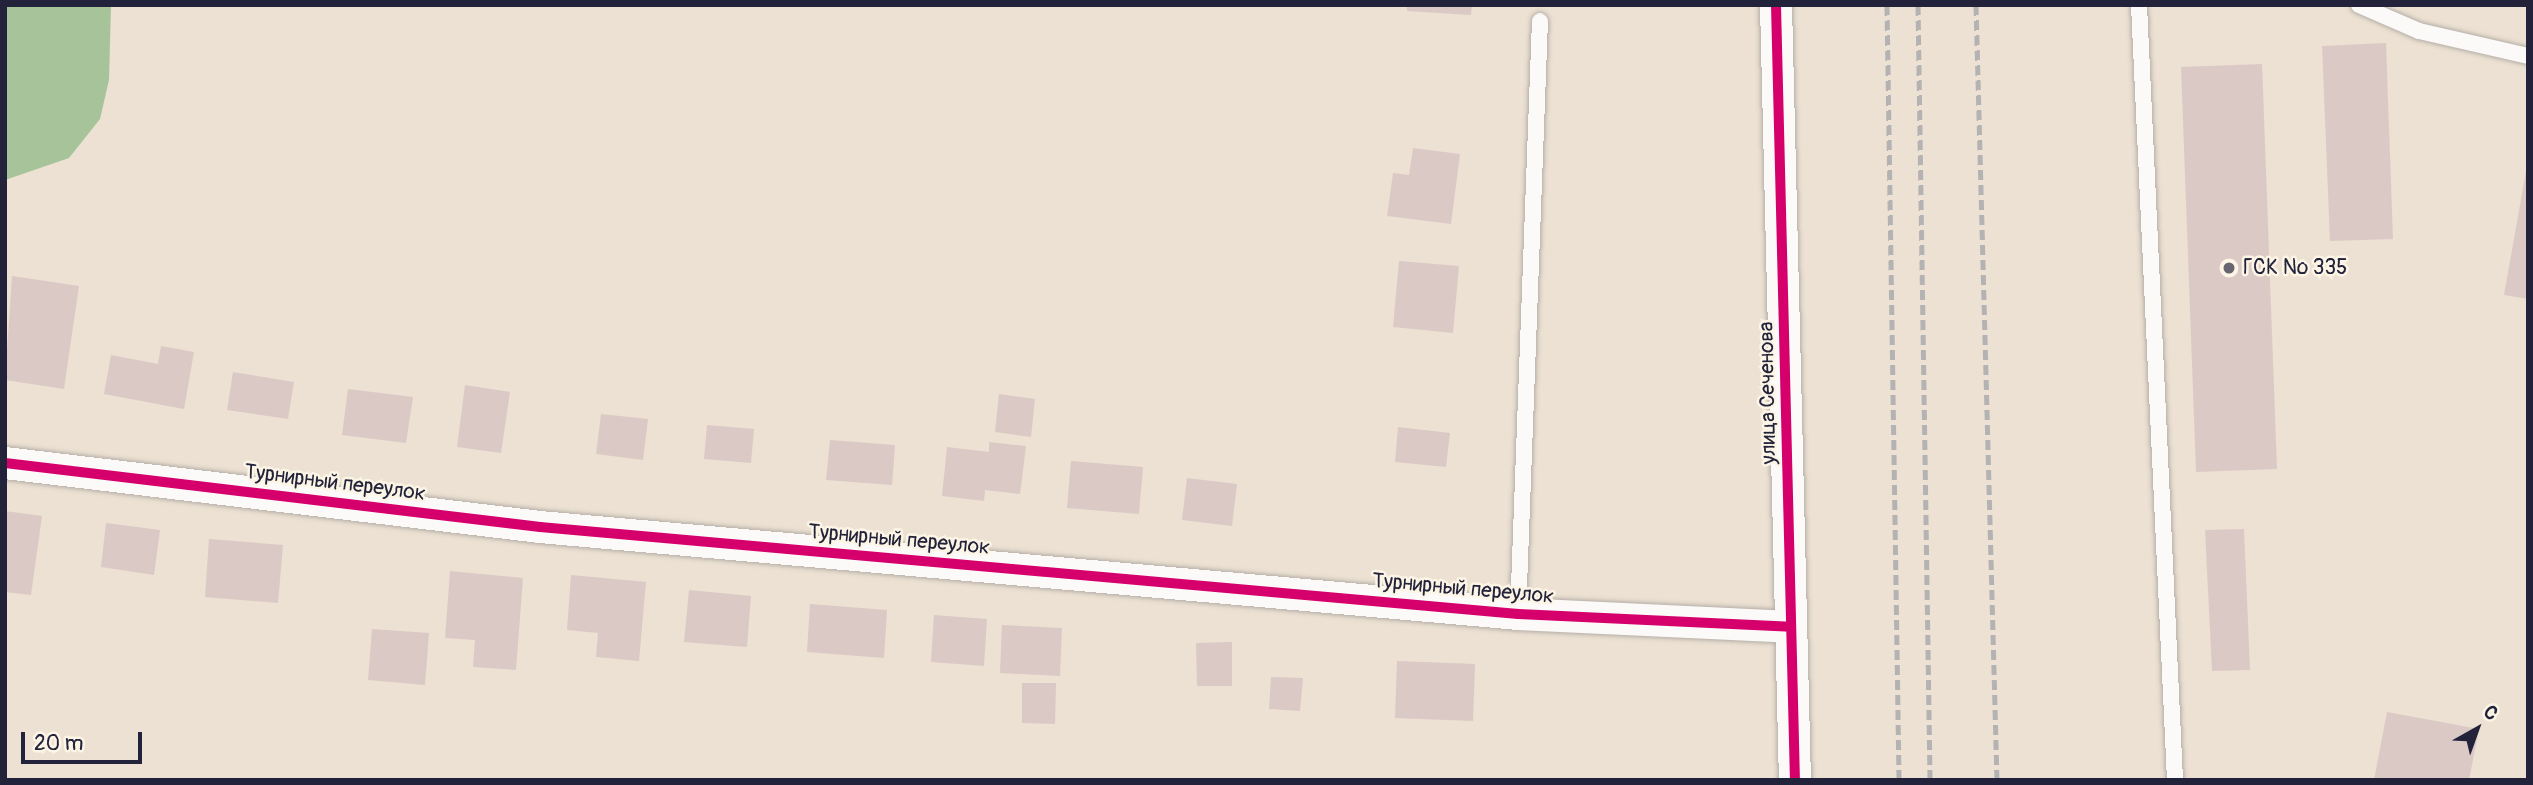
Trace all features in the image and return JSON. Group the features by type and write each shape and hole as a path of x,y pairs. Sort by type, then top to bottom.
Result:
{"street":[{"name":"улица Сеченова","path":"1776,5 1795,780"},
{"name":"Турнирный переулок","path":"5,463 540,527 1518,614 1791,628"}],"lane":[{"path":"2140,5 2175,779"},
{"path":"2359,5 2419,31 2528,56"},
{"path":"1518,614 1540,21"}],"green space":[{"path":"5,5 111,5 109,80 100,119 69,158 5,180"}],"building":[{"path":"1407,5 1472,5 1471,15 1407,11"},
{"path":"2386,43 2393,239 2330,241 2322,46"},
{"name":"ГСК № 335","path":"2262,64 2277,469 2196,472 2181,67"},
{"path":"1413,148 1460,154 1451,224 1387,216 1393,173 1409,175"},
{"path":"2528,160 2528,299 2504,295"},
{"path":"1399,261 1459,266 1453,333 1393,327"},
{"path":"12,276 79,286 64,389 5,380"},
{"path":"161,346 194,352 184,409 104,394 111,355 158,364"},
{"path":"233,372 294,382 288,419 227,410"},
{"path":"465,385 510,392 501,453 457,447"},
{"path":"348,389 413,397 406,443 342,435"},
{"path":"999,394 1035,399 1031,437 995,432"},
{"path":"601,414 648,419 643,460 596,454"},
{"path":"707,425 754,429 751,463 704,459"},
{"path":"1398,427 1450,433 1446,467 1395,462"},
{"path":"830,440 895,445 892,485 826,480"},
{"path":"989,442 1026,446 1020,494 985,490 984,501 942,496 947,447 989,452"},
{"path":"1071,461 1143,467 1139,514 1067,508"},
{"path":"1187,478 1237,484 1232,526 1182,520"},
{"path":"5,511 42,516 31,595 5,592"},
{"path":"106,523 160,530 154,575 101,567"},
{"path":"2244,529 2250,670 2212,671 2205,530"},
{"path":"209,539 283,545 278,603 205,597"},
{"path":"450,571 523,578 516,670 473,667 475,640 445,638"},
{"path":"571,575 646,582 639,661 596,657 598,633 567,630"},
{"path":"689,590 751,596 747,647 684,642"},
{"path":"810,604 887,610 884,658 807,652"},
{"path":"934,615 987,619 984,666 931,662"},
{"path":"1002,625 1062,628 1060,676 1000,673"},
{"path":"372,629 429,633 425,685 368,680"},
{"path":"1232,642 1232,686 1197,686 1196,643"},
{"path":"1397,661 1475,664 1473,721 1395,718"},
{"path":"1271,677 1303,678 1300,711 1269,709"},
{"path":"1022,683 1056,683 1055,724 1022,723"},
{"path":"2387,712 2479,729 2469,780 2374,780"}],"railway":[{"path":"1887,5 1899,780"},
{"path":"1918,5 1930,780"},
{"path":"1976,5 1997,780"}],"cycle path":[{"path":"1776,5 1795,780"},
{"path":"5,463 540,527 1518,614 1791,627"}],"place":[{"name":"ГСК № 335","path":"2229,268"}]}
